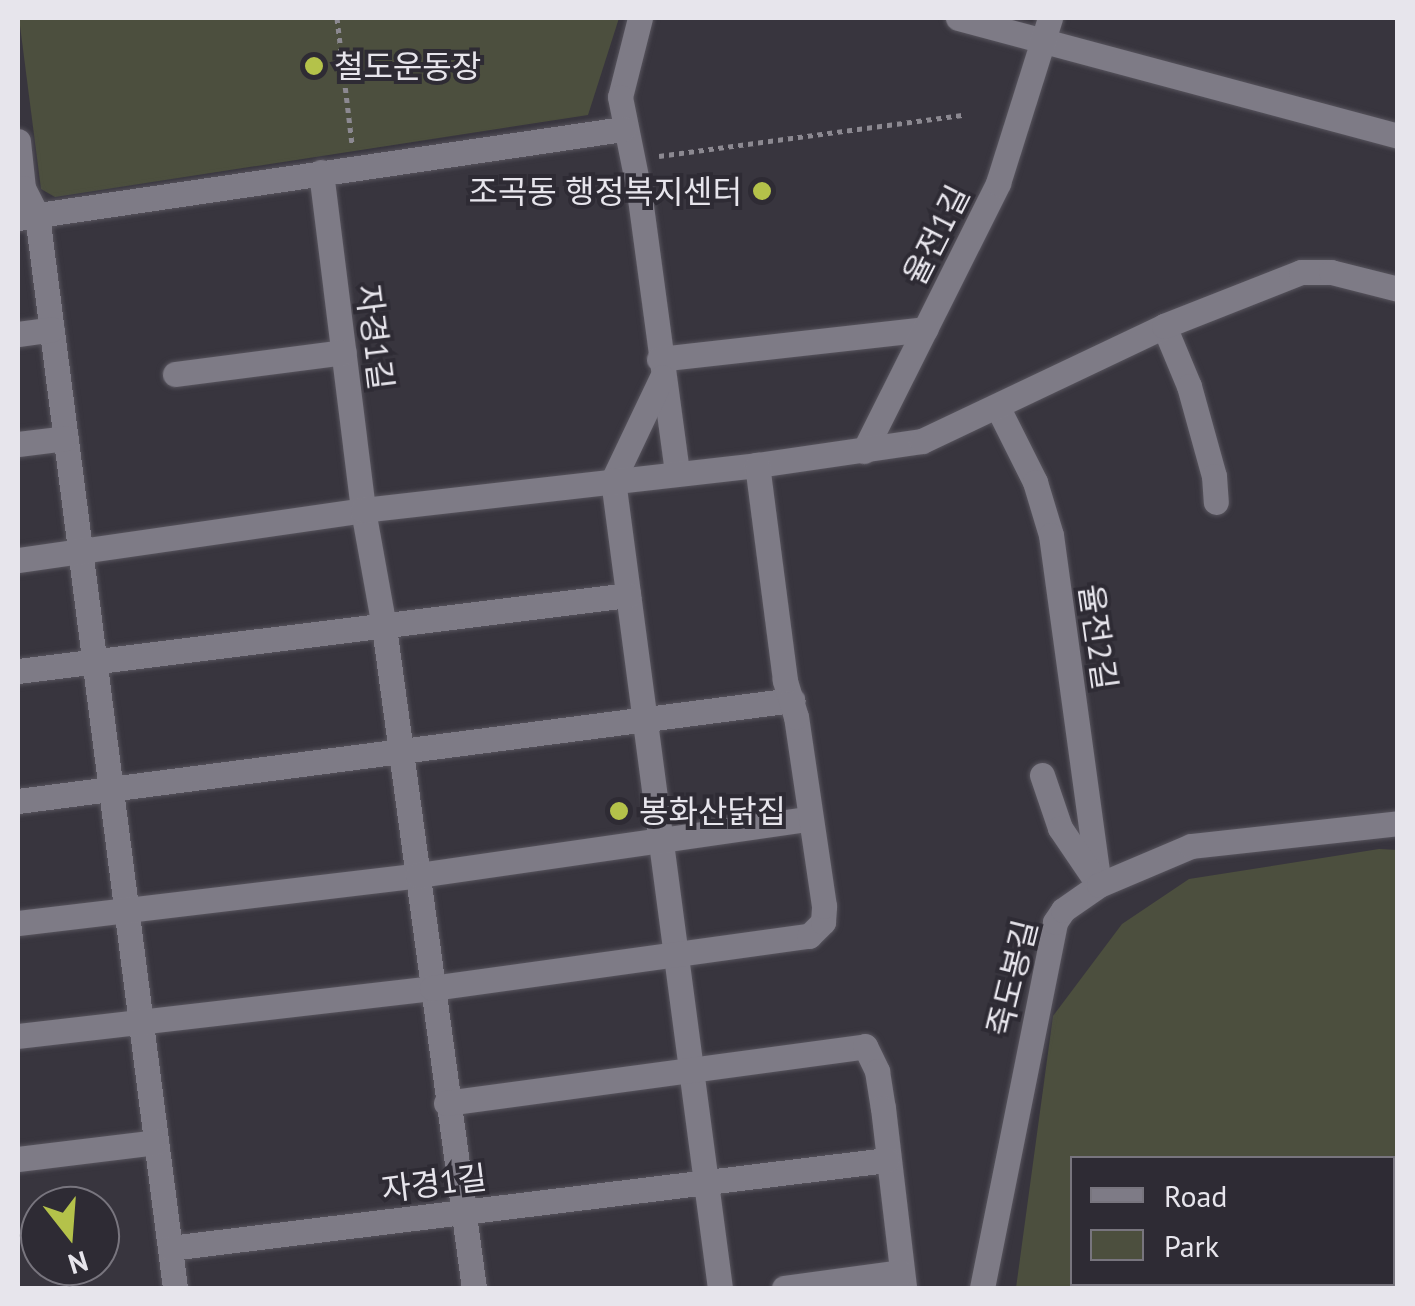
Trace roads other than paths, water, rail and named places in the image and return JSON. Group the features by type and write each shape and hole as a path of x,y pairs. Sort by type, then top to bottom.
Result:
{"street":[{"path":"640,18 622,84 623,130 631,160 678,472"},
{"path":"958,18 1047,28 1398,136"},
{"name":"율전1길","path":"864,451 998,183 1047,28"},
{"path":"27,217 623,130"},
{"path":"18,141 27,217 52,330 175,1288"},
{"name":"자경1길","path":"321,172 363,510 402,752 446,1104 466,1212 474,1288"},
{"path":"18,560 363,510 757,465 922,441 1164,326 1302,272 1330,272 1398,290"},
{"path":"1164,326 1189,386 1214,476 1216,502"},
{"path":"661,368 925,329"},
{"path":"18,334 52,330"},
{"path":"175,374 344,352"},
{"path":"661,368 612,480 720,1288"},
{"name":"율전2길","path":"998,408 1035,482 1051,535 1099,885"},
{"path":"18,444 66,438"},
{"path":"18,1036 432,988 809,936 822,922 824,906 757,465"},
{"path":"18,671 628,595"},
{"path":"18,801 792,700"},
{"path":"1042,776 1060,828 1099,885"},
{"path":"18,923 418,875 809,819"},
{"name":"죽도봉길","path":"982,1288 1055,922 1063,910 1099,885 1191,846 1398,823"},
{"path":"446,1104 865,1046 877,1072 902,1280 784,1288"},
{"path":"18,1159 156,1142"},
{"name":"자경1길","path":"170,1248 886,1160"}],"place":[{"name":"철도운동장","path":"314,66"},
{"name":"조곡동 행정복지센터","path":"762,191"},
{"name":"봉화산닭집","path":"619,811"}]}
